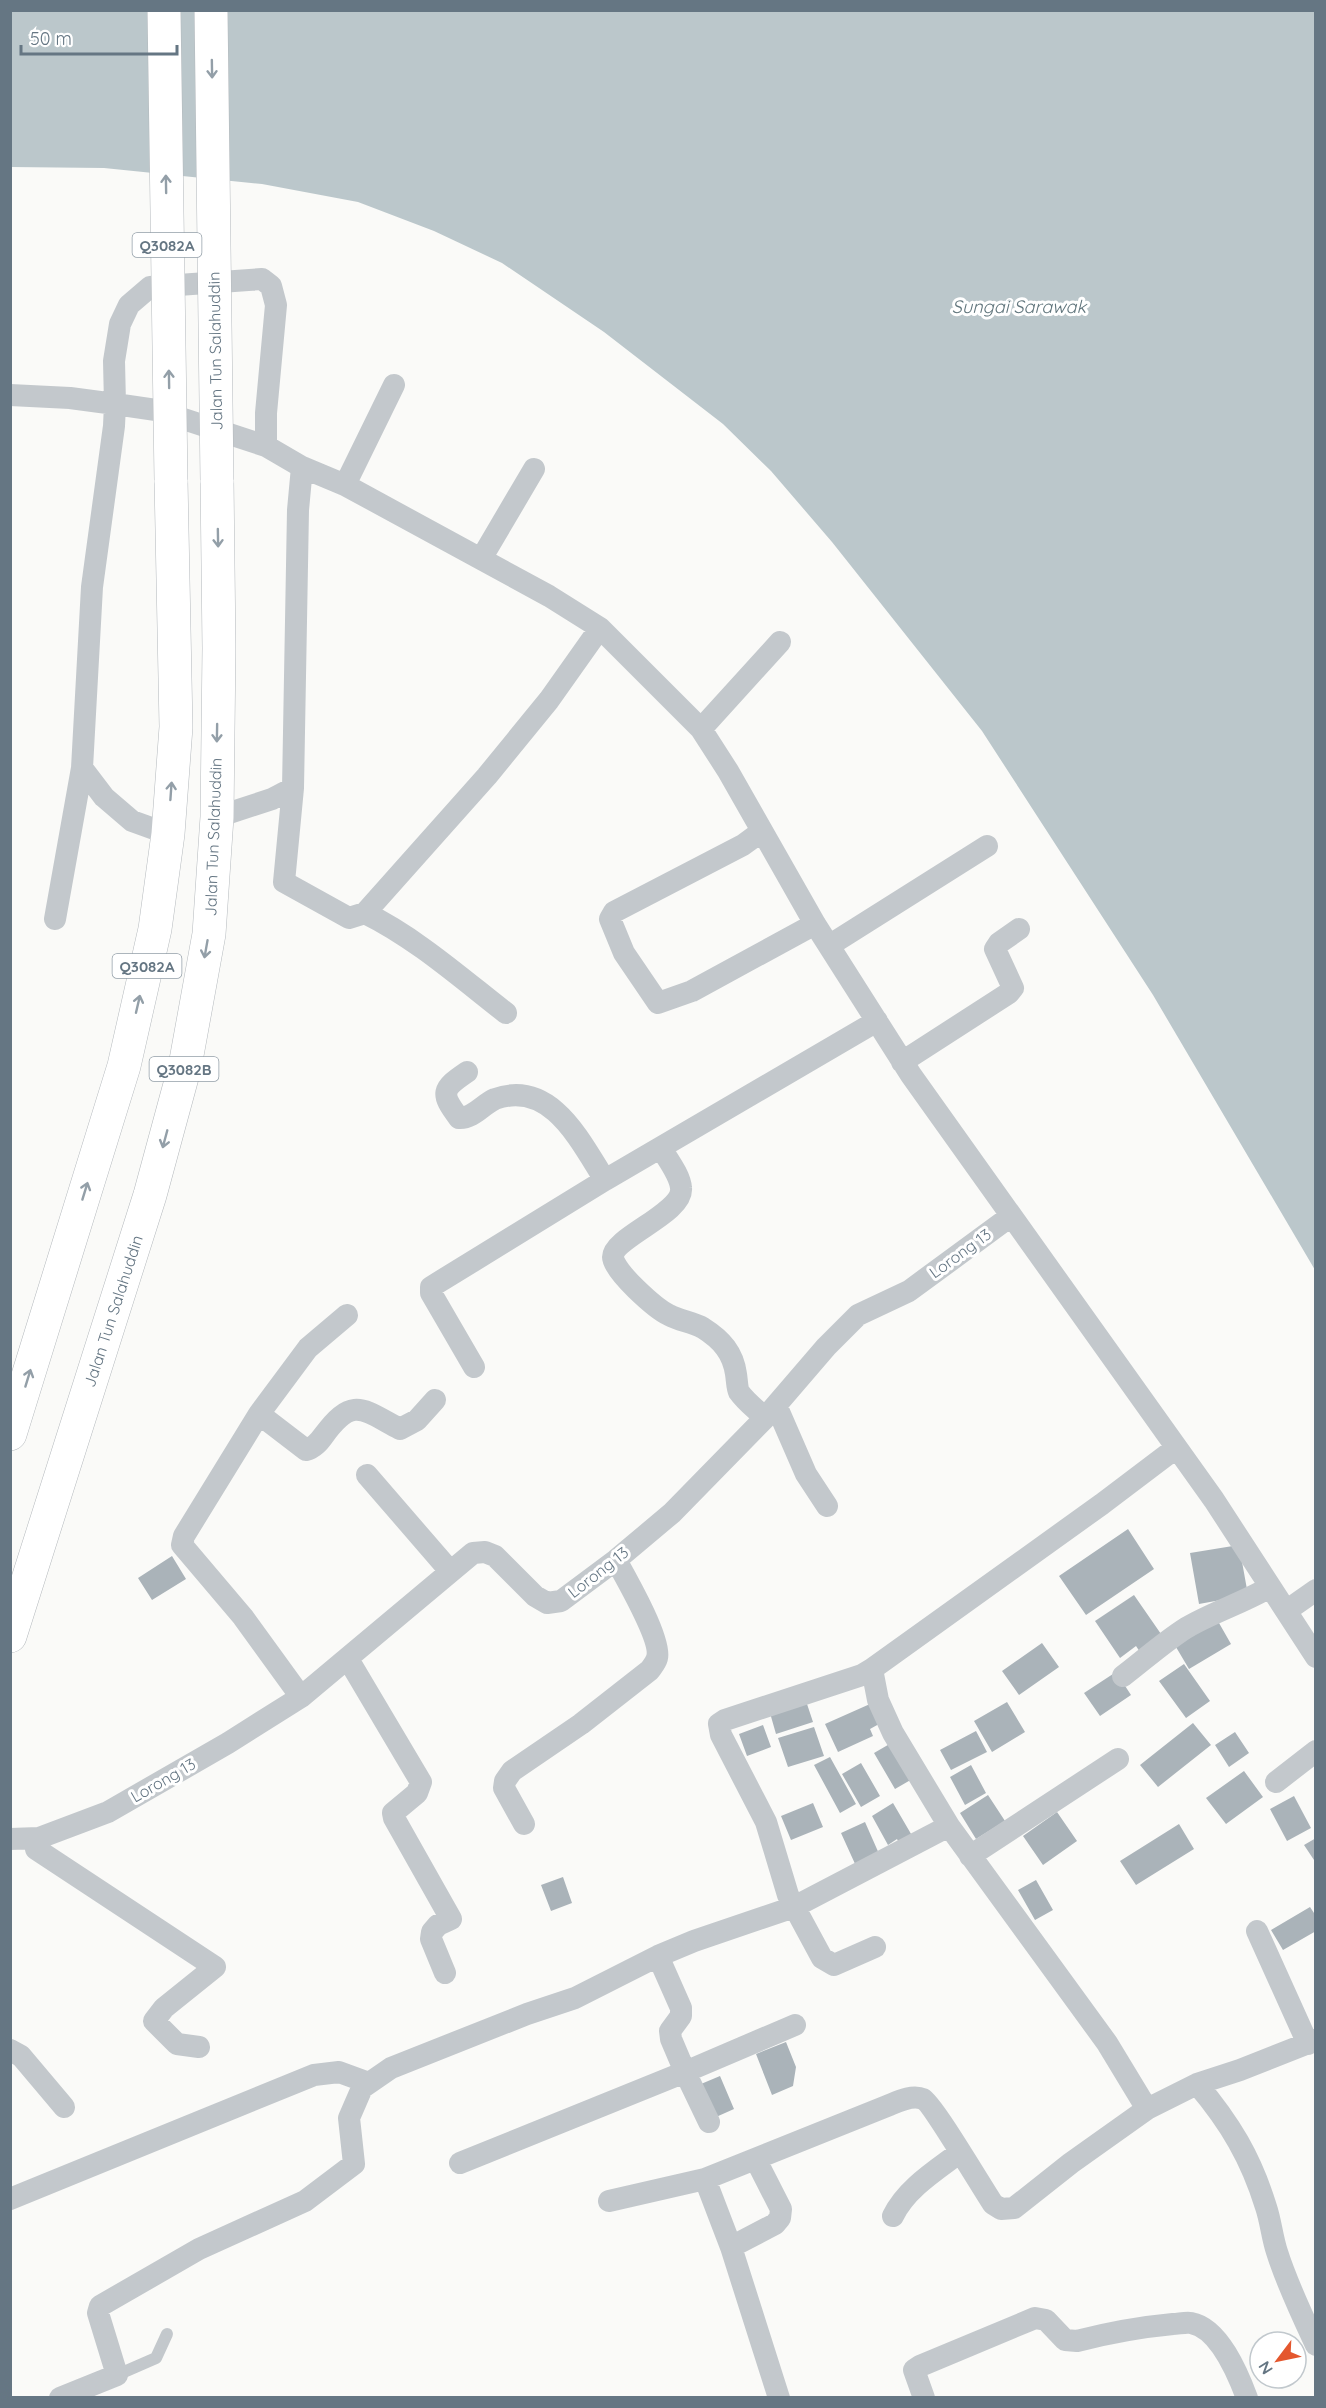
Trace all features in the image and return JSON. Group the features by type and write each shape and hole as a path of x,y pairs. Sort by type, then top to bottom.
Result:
{"highway":[{"name":"Q3082A","path":"10,1434 124,1066 155,929 168,834 176,727 164,10"},
{"name":"Jalan Tun Salahuddin","path":"10,1636 150,1195 185,1066 209,934 217,817 219,648 211,10"}],"street":[{"path":"55,918 82,768 92,586 116,404 114,361 120,324 129,305 150,287 262,279 271,286 276,305 266,413 266,446"},
{"path":"345,485 394,385"},
{"path":"10,395 70,398 156,410 266,446 302,467 345,485 549,596 600,628 701,729 728,771 815,924 902,1062 1214,1500 1316,1657"},
{"path":"302,467 298,510 293,788 284,882 349,918 365,913 487,776 549,700 600,628"},
{"path":"481,559 534,469"},
{"path":"701,729 780,642"},
{"path":"82,768 104,797 132,821 168,834"},
{"path":"217,817 272,799 293,788"},
{"path":"762,831 743,845 614,912 610,919 624,953 658,1003 692,991 815,924"},
{"path":"830,945 987,846"},
{"path":"365,913 447,966 506,1013"},
{"path":"902,1062 1009,993 1013,988 995,949 1019,929"},
{"path":"474,1367 430,1293 431,1287 605,1179 877,1021"},
{"path":"467,1072 448,1085 445,1095 459,1118 469,1116 494,1100 513,1095 532,1097 553,1109 568,1122 605,1179"},
{"path":"661,1148 679,1180 682,1191 677,1202 621,1244 613,1253 613,1260 618,1269 649,1301 669,1316 702,1327 726,1346 734,1359 738,1391 770,1412 827,1506"},
{"name":"Lorong 13","path":"24,1838 108,1812 301,1697 473,1554 485,1552 495,1556 535,1596 547,1603 561,1601 616,1560 672,1513 770,1412 826,1347 858,1315 909,1291 1011,1216"},
{"path":"301,1697 243,1617 182,1545 184,1536 259,1414 308,1348 346,1315"},
{"path":"259,1414 306,1450 319,1442 342,1413 352,1409 371,1414 400,1429 417,1420 435,1400"},
{"path":"875,1947 834,1965 822,1958 788,1895 766,1822 721,1736 719,1724 872,1670 1176,1448"},
{"path":"367,1476 450,1571"},
{"path":"524,1824 504,1788 505,1781 512,1771 581,1724 650,1670 657,1658 657,1646 652,1630 616,1560"},
{"path":"1123,1676 1170,1638 1188,1627 1250,1599 1270,1587"},
{"path":"1286,1611 1316,1590"},
{"path":"348,1659 421,1782 417,1793 393,1813 451,1919 438,1925 432,1932 431,1939 445,1972"},
{"path":"872,1670 878,1700 893,1733 949,1826 1107,2043 1148,2109"},
{"path":"1276,1782 1316,1751"},
{"path":"970,1856 1118,1760"},
{"path":"60,2397 117,2375 98,2313 100,2306 199,2249 305,2201 354,2164 349,2118 362,2088 391,2068 527,2014 575,1998 658,1956 694,1941 794,1907 949,1826"},
{"path":"24,1838 35,1843 36,1849 46,1856 215,1967 164,2008 154,2021 177,2044 199,2047"},
{"path":"609,2201 705,2179 887,2106 916,2097 925,2099 935,2111 959,2153 993,2204 1001,2209 1014,2208 1071,2163 1148,2109 1197,2084 1312,2042 1257,1931"},
{"path":"658,1956 681,2008 681,2016 670,2031 671,2039 709,2122"},
{"path":"460,2163 795,2025"},
{"path":"10,2050 21,2056 63,2107"},
{"path":"10,2199 314,2075 339,2072 369,2083"},
{"path":"1197,2084 1233,2129 1247,2154 1266,2208 1276,2251 1289,2287 1316,2345"},
{"path":"893,2216 900,2202 910,2190 959,2153"},
{"path":"731,2247 775,2224 780,2218 781,2209 756,2160"},
{"path":"705,2179 731,2247 780,2397"},
{"path":"924,2397 914,2370 1035,2318 1046,2320 1065,2340 1151,2326 1192,2323 1219,2342 1236,2370 1247,2397"}],"lane":[{"path":"117,2375 156,2358 167,2334"}],"water":[{"name":"Sungai Sarawak","path":"11,11 1315,11 1315,1270 1153,995 982,731 832,542 771,471 723,424 604,332 502,263 434,231 358,202 262,184 104,168 11,167"}],"building":[{"path":"1128,1529 1154,1569 1086,1615 1059,1576"},
{"path":"1239,1545 1248,1595 1199,1604 1190,1553"},
{"path":"172,1556 186,1579 152,1600 138,1578"},
{"path":"1134,1595 1161,1634 1142,1655 1136,1646 1120,1658 1095,1621"},
{"path":"1215,1616 1231,1644 1189,1669 1173,1642"},
{"path":"1042,1643 1059,1667 1019,1695 1002,1671"},
{"path":"1184,1664 1210,1701 1186,1718 1159,1681"},
{"path":"1116,1672 1131,1695 1100,1716 1084,1693"},
{"path":"806,1701 813,1722 776,1734 770,1713"},
{"path":"1007,1702 1025,1732 992,1752 974,1721"},
{"path":"870,1704 879,1724 870,1729 873,1736 838,1752 825,1724"},
{"path":"1193,1723 1211,1745 1158,1787 1140,1765"},
{"path":"763,1725 771,1747 747,1756 739,1734"},
{"path":"814,1727 824,1756 788,1767 778,1738"},
{"path":"976,1731 987,1752 951,1770 940,1750"},
{"path":"1235,1732 1249,1753 1229,1767 1215,1745"},
{"path":"893,1742 914,1778 895,1789 874,1753"},
{"path":"830,1757 856,1804 840,1813 814,1765"},
{"path":"861,1763 880,1796 861,1807 842,1774"},
{"path":"971,1765 986,1793 965,1805 950,1777"},
{"path":"1244,1771 1263,1797 1226,1824 1206,1798"},
{"path":"988,1795 1005,1821 976,1839 960,1813"},
{"path":"1294,1796 1311,1828 1287,1841 1270,1809"},
{"path":"813,1803 823,1827 791,1840 781,1816"},
{"path":"893,1803 914,1839 901,1847 897,1839 888,1845 872,1816"},
{"path":"1057,1812 1077,1841 1043,1865 1023,1836"},
{"path":"865,1822 880,1856 856,1866 841,1833"},
{"path":"1179,1824 1194,1849 1136,1885 1120,1861"},
{"path":"1316,1838 1316,1863 1304,1845"},
{"path":"563,1877 572,1903 551,1911 541,1885"},
{"path":"1036,1880 1053,1910 1035,1920 1018,1890"},
{"path":"1310,1907 1316,1916 1316,1931 1283,1950 1271,1930"},
{"path":"786,2042 796,2067 793,2086 772,2095 756,2054"},
{"path":"720,2076 734,2109 716,2117 701,2084"}]}
